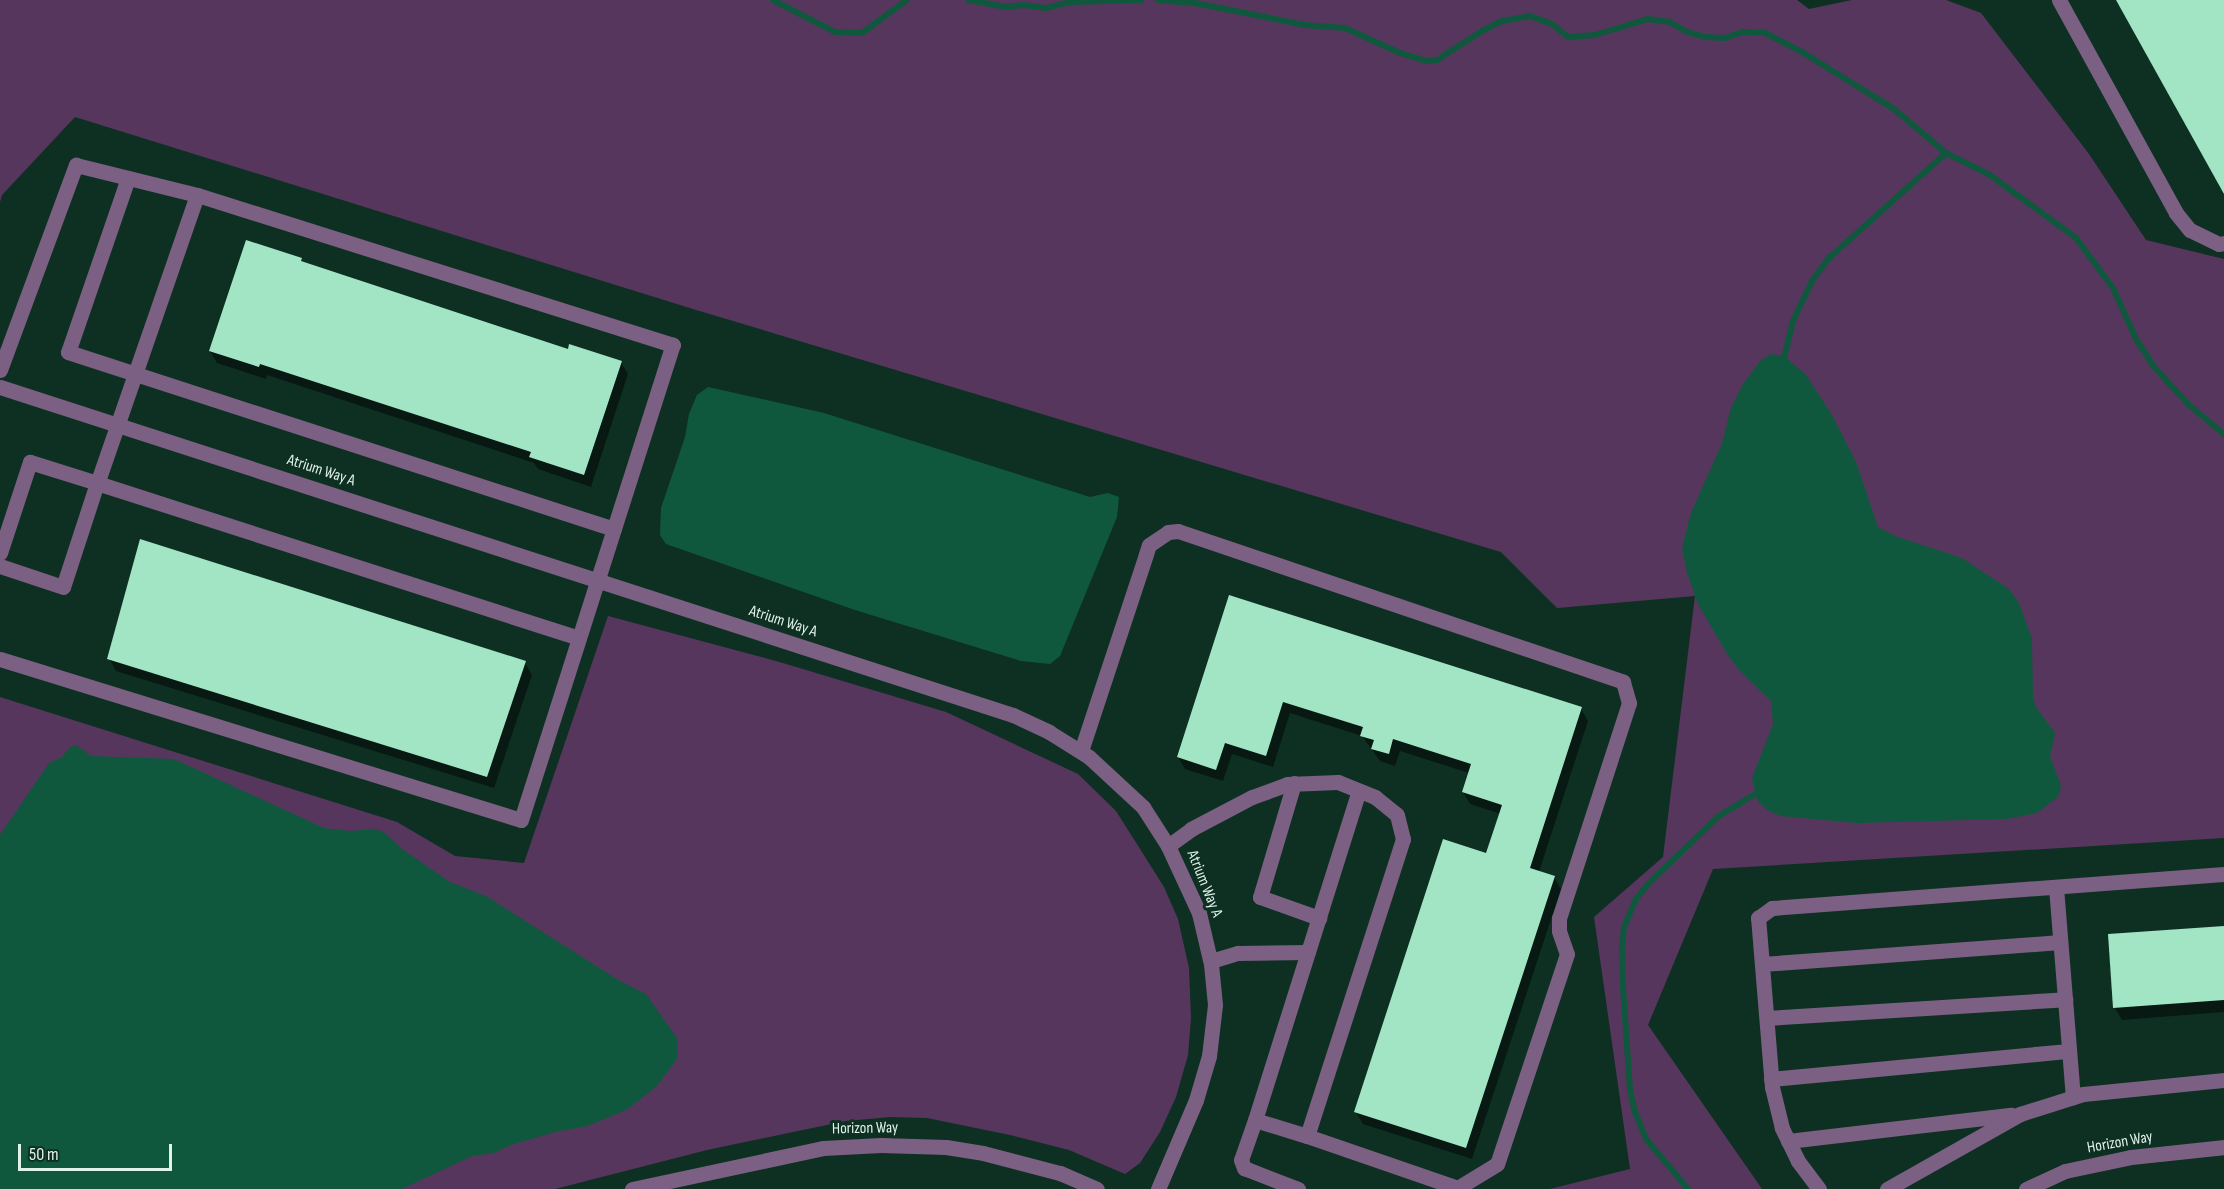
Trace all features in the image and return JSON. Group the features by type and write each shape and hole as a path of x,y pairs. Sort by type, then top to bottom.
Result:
{"street":[{"path":"2059,0 2176,213 2190,230 2219,244 2224,243"},
{"path":"0,370 76,165 196,195 674,345 521,820 0,659"},
{"path":"128,178 68,352 615,529"},
{"path":"0,566 63,587 196,195"},
{"name":"Atrium Way A","path":"0,387 1013,715 1049,732 1081,751 1114,778 1143,807 1168,846 1199,913 1211,961 1215,1005 1209,1056 1196,1100 1158,1189"},
{"path":"0,553 30,462 579,639"},
{"path":"1081,751 1149,545 1168,532 1189,535 1619,678 1623,682 1629,703 1559,918 1559,931 1567,954 1497,1164 1457,1189 1255,1120"},
{"path":"1168,846 1191,829 1252,797 1287,783 1338,782 1375,797 1397,815 1403,839 1307,1136"},
{"path":"1294,783 1260,897 1319,918"},
{"path":"1298,1189 1244,1168 1241,1160 1359,791"},
{"path":"1819,1189 1798,1161 1782,1128 1771,1079 1758,918 1772,908 2224,874"},
{"path":"2056,886 2073,1097"},
{"path":"1762,964 2061,942"},
{"path":"1211,961 1238,953 1308,952"},
{"path":"1767,1018 2065,999"},
{"path":"1771,1079 2069,1050"},
{"path":"1788,1141 2020,1114 2073,1097 2158,1085 2224,1080"},
{"path":"1887,1189 2020,1114"},
{"name":"Horizon Way","path":"632,1189 823,1148 881,1145 946,1147 983,1153 1060,1173 1097,1189"},
{"name":"Horizon Way","path":"2026,1189 2065,1172 2120,1160 2224,1147"}],"shaded area":[{"path":"0,0 1797,0 1809,9 1852,0 1946,0 1981,13 2089,154 2146,240 2224,259 2224,838 1713,869 1648,1025 1762,1189 1550,1189 1630,1169 1594,917 1663,857 1695,596 1557,608 1501,552 693,309 75,117 2,195 0,202"},
{"path":"1771,354 1784,356 1806,375 1832,415 1856,462 1878,527 1895,536 1962,558 2009,589 2019,603 2032,639 2033,697 2036,707 2055,733 2050,756 2061,786 2059,796 2037,813 2007,819 1857,823 1780,816 1767,810 1757,800 1752,778 1773,724 1771,701 1738,669 1727,654 1698,604 1687,573 1682,548 1691,513 1722,443 1731,408 1743,384 1761,360"},
{"path":"708,387 824,413 1090,497 1108,493 1119,497 1117,517 1060,656 1050,664 1021,661 855,610 666,544 660,535 661,508 685,437 689,414 697,395"},
{"path":"608,616 776,661 946,712 1078,774 1116,811 1164,887 1178,919 1189,968 1191,1018 1188,1055 1176,1097 1160,1132 1140,1163 1125,1174 1069,1150 1010,1135 927,1118 891,1117 846,1121 707,1150 555,1189 0,1189 0,697 397,822 455,856 524,863"},
{"path":"76,745 91,756 174,759 324,828 350,831 376,829 385,833 402,849 450,882 486,896 620,981 646,994 677,1038 677,1059 657,1086 628,1109 588,1126 555,1132 511,1145 494,1153 472,1156 402,1189 0,1189 0,835 49,763 62,757 70,747"}],"building":[{"path":"2116,0 2224,0 2224,194"},
{"path":"246,240 302,258 301,261 568,349 569,344 622,361 584,475 529,457 531,452 260,364 259,367 209,351"},
{"path":"140,539 526,661 487,777 107,659"},
{"path":"1229,595 1582,707 1530,868 1555,876 1466,1148 1354,1112 1443,839 1486,853 1502,805 1462,792 1471,764 1393,739 1389,754 1371,749 1374,740 1360,736 1363,727 1283,702 1266,756 1225,743 1216,770 1177,757"},
{"path":"2224,926 2224,1000 2113,1008 2108,934"}],"waterway":[{"path":"773,0 835,32 862,33 907,0"},
{"path":"969,0 1005,7 1024,5 1046,8 1070,2 1141,0"},
{"path":"1158,0 1195,3 1305,25 1345,28 1400,53 1427,61 1437,60 1502,21 1530,16 1552,24 1568,37 1595,35 1648,19 1670,22 1685,31 1705,37 1725,38 1742,32 1765,33 1802,52 1894,109 1946,153 1990,175 2076,238 2113,288 2136,339 2155,368 2190,406 2224,434"},
{"path":"1783,362 1793,321 1812,281 1829,258 1946,153"},
{"path":"1688,1189 1646,1139 1635,1112 1630,1090 1623,988 1624,927 1636,899 1648,884 1719,816 1760,791"}]}
